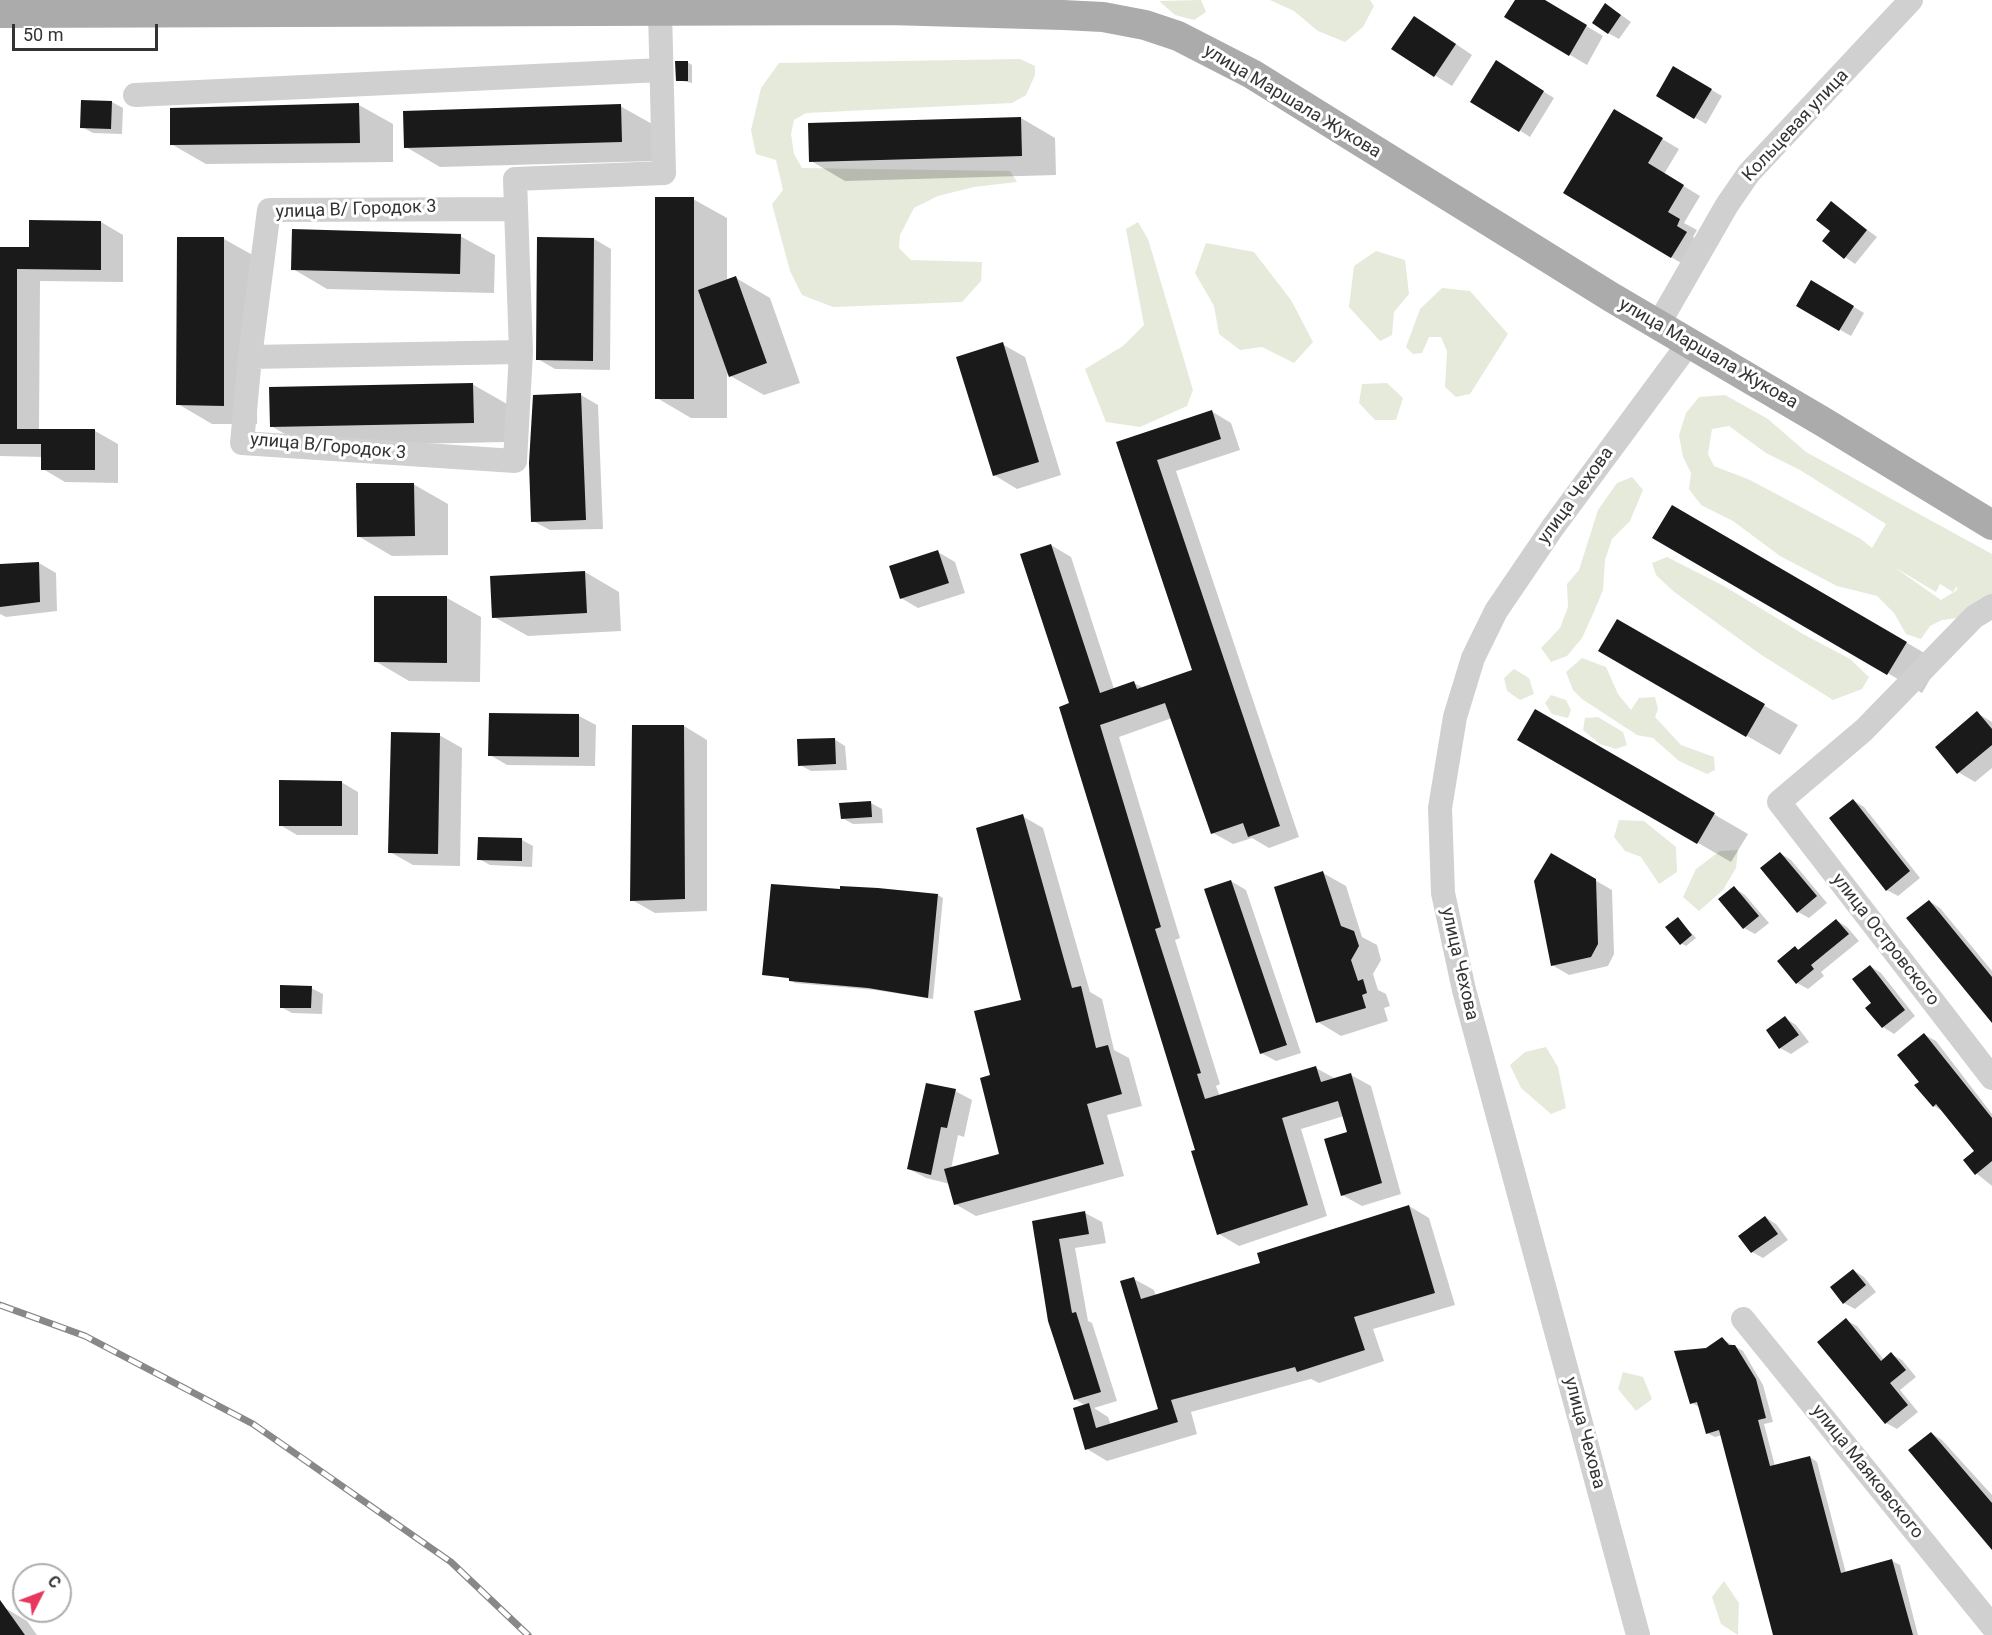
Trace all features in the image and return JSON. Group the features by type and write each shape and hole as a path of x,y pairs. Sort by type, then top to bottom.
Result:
{"main road":[{"name":"улица Маршала Жукова","path":"0,13 889,10 1103,17 1161,30 1208,50 1252,74 1658,325 1992,525"}],"street":[{"name":"Кольцевая улица","path":"1658,325 1727,205 1749,173 1911,0"},
{"name":"улица В/Городок 3","path":"250,357 242,443 514,461 521,352 515,179 618,177 664,173 660,11"},
{"path":"135,95 661,70"},
{"name":"улица В/ Городок 3","path":"250,357 269,210 516,209"},
{"name":"улица Чехова","path":"1638,1635 1464,990 1443,893 1440,808 1455,717 1473,658 1496,611 1540,544 1689,343"},
{"path":"250,357 521,352"},
{"name":"улица Островского","path":"1992,606 1974,617 1864,730 1779,802 1992,1078"},
{"name":"улица Маяковского","path":"1743,1319 1992,1626"}],"shaded area":[{"path":"1201,0 1206,12 1194,20 1175,15 1159,1"},
{"path":"1270,0 1370,0 1374,6 1363,27 1345,42 1318,31 1294,11"},
{"path":"1020,59 1035,66 1035,75 1026,95 1012,103 806,113 794,120 791,134 794,154 802,168 1010,171 1017,182 974,187 938,196 914,208 900,235 899,248 911,260 982,262 981,281 962,302 833,307 802,295 790,271 772,204 783,190 776,160 756,154 751,130 761,88 779,63"},
{"path":"1138,222 1148,239 1193,390 1187,406 1140,427 1106,422 1085,369 1123,346 1144,325 1126,229"},
{"path":"1206,243 1254,252 1291,300 1313,342 1294,363 1262,347 1240,350 1219,334 1214,306 1195,273"},
{"path":"1376,251 1405,260 1409,294 1394,312 1392,335 1380,341 1349,307 1354,266"},
{"path":"1442,288 1470,291 1508,334 1470,394 1456,397 1445,387 1447,351 1441,337 1429,337 1422,353 1413,354 1406,347 1420,309"},
{"path":"1387,383 1403,398 1396,420 1375,420 1359,403 1362,384"},
{"path":"1725,395 1768,419 1806,452 1992,554 1992,602 1965,617 1942,620 1930,626 1921,639 1906,634 1894,613 1877,596 1837,586 1780,556 1733,521 1701,505 1689,489 1691,473 1683,457 1679,435 1686,413 1699,397","holes":["1729,426 1766,453 1800,470 1886,524 1872,548 1861,539 1750,480 1714,466 1708,454 1712,429","1894,567 1936,592 1940,584 1953,592 1957,586 1957,590 1941,600"]},
{"path":"1632,477 1643,490 1630,521 1612,539 1605,560 1603,590 1593,614 1582,638 1567,656 1551,662 1541,648 1560,628 1568,607 1567,584 1579,570 1598,510 1617,483"},
{"path":"1667,557 1724,586 1803,634 1850,659 1869,677 1862,689 1833,700 1760,654 1673,591 1656,575 1652,563"},
{"path":"1582,658 1606,667 1618,694 1631,710 1639,698 1655,697 1658,709 1655,717 1681,745 1714,757 1715,770 1707,774 1679,761 1653,738 1637,735 1582,699 1573,690 1566,672"},
{"path":"1514,669 1529,678 1534,694 1520,700 1507,691 1504,678"},
{"path":"1551,695 1566,700 1571,710 1568,718 1552,714 1545,703"},
{"path":"1598,717 1623,732 1627,745 1616,749 1600,744 1583,730 1585,718"},
{"path":"1619,820 1644,821 1676,847 1677,872 1659,884 1641,857 1625,851 1614,837"},
{"path":"1738,850 1736,868 1723,890 1699,911 1683,897 1696,869 1720,851"},
{"path":"1546,1047 1558,1067 1566,1108 1551,1114 1521,1088 1510,1065 1525,1052"},
{"path":"1623,1372 1643,1377 1652,1399 1636,1411 1618,1389"},
{"path":"1724,1581 1739,1603 1738,1635 1721,1624 1712,1597"}],"building":[{"path":"1515,0 1545,0 1587,25 1569,56 1504,17"},
{"path":"1605,3 1621,15 1608,34 1592,23"},
{"path":"1414,16 1456,44 1434,77 1391,49"},
{"path":"1496,60 1544,91 1519,132 1470,102"},
{"path":"675,61 688,61 688,81 676,81"},
{"path":"1673,66 1712,89 1694,119 1656,96"},
{"path":"81,100 112,101 111,129 80,128"},
{"path":"359,103 360,143 170,145 170,108"},
{"path":"621,104 622,142 404,148 403,111"},
{"path":"1614,109 1663,138 1648,163 1684,185 1668,212 1680,219 1677,226 1687,232 1671,258 1563,193"},
{"path":"1021,117 1022,156 809,162 808,123"},
{"path":"655,197 694,197 694,399 655,399"},
{"path":"1831,201 1867,230 1844,259 1822,241 1830,231 1816,220"},
{"path":"29,220 101,221 101,270 17,269 17,429 95,429 95,470 41,470 41,444 0,444 0,247 29,247"},
{"path":"292,229 461,234 460,274 291,270"},
{"path":"177,237 224,237 224,406 176,405"},
{"path":"537,237 594,238 593,361 536,360"},
{"path":"736,276 767,363 729,377 698,290"},
{"path":"1811,280 1854,306 1839,331 1796,306"},
{"path":"1003,342 1039,462 993,476 956,357"},
{"path":"473,383 474,423 270,427 269,387"},
{"path":"581,393 586,520 531,522 529,463 533,395"},
{"path":"1212,410 1221,439 1157,460 1280,826 1248,837 1243,823 1211,834 1165,703 1100,725 1161,927 1155,929 1201,1073 1197,1074 1205,1099 1316,1066 1321,1082 1351,1073 1382,1183 1341,1196 1324,1139 1347,1132 1338,1101 1282,1118 1308,1205 1217,1235 1191,1151 1195,1150 1059,707 1069,703 1020,554 1051,544 1100,693 1134,681 1137,689 1192,670 1116,442"},
{"path":"356,483 414,483 415,536 357,537"},
{"path":"1672,505 1907,642 1887,675 1652,538"},
{"path":"938,550 949,583 900,599 889,566"},
{"path":"39,562 40,602 0,607 0,564"},
{"path":"585,571 587,613 492,618 490,576"},
{"path":"374,596 447,596 447,663 374,662"},
{"path":"1617,619 1765,704 1746,737 1598,651"},
{"path":"1535,709 1715,813 1697,844 1517,740"},
{"path":"1977,711 1992,729 1992,745 1957,774 1935,747"},
{"path":"489,713 579,714 579,757 488,756"},
{"path":"632,725 684,725 685,899 630,901"},
{"path":"391,732 440,733 438,854 388,853"},
{"path":"835,738 836,764 798,766 797,739"},
{"path":"279,780 342,781 342,826 279,826"},
{"path":"1853,799 1910,871 1886,891 1829,818"},
{"path":"871,801 872,817 841,819 839,803"},
{"path":"1023,814 1072,988 1081,986 1096,1048 1108,1045 1122,1094 1087,1104 1104,1164 954,1205 944,1169 999,1154 980,1078 990,1075 974,1011 1021,1000 976,828"},
{"path":"478,837 522,838 522,861 477,860"},
{"path":"1780,852 1817,896 1797,913 1760,868"},
{"path":"1551,853 1596,879 1598,944 1591,957 1551,966 1534,881"},
{"path":"1323,871 1341,926 1354,931 1359,946 1351,960 1358,981 1363,979 1367,993 1362,995 1366,1008 1316,1023 1274,887"},
{"path":"1231,880 1287,1045 1260,1054 1204,889"},
{"path":"771,884 840,889 840,886 878,888 938,894 928,998 868,988 789,981 789,978 762,975"},
{"path":"1734,886 1759,916 1743,929 1718,899"},
{"path":"1929,900 1992,977 1992,1023 1906,918"},
{"path":"1678,917 1692,935 1680,945 1665,927"},
{"path":"1836,919 1849,934 1811,965 1814,969 1796,984 1777,961 1795,946 1798,950"},
{"path":"1870,965 1905,1010 1882,1028 1865,1008 1871,1003 1852,979"},
{"path":"280,985 312,986 311,1008 280,1008"},
{"path":"1785,1016 1799,1035 1779,1049 1766,1030"},
{"path":"1924,1033 1992,1118 1992,1161 1975,1175 1963,1160 1974,1151 1936,1104 1933,1107 1914,1085 1919,1082 1897,1055"},
{"path":"926,1083 956,1089 947,1128 941,1127 931,1175 907,1169"},
{"path":"1409,1205 1435,1293 1354,1317 1365,1350 1297,1372 1295,1367 1171,1400 1178,1422 1085,1450 1073,1408 1089,1403 1096,1428 1158,1409 1120,1281 1134,1277 1141,1299 1260,1263 1257,1253"},
{"path":"1085,1211 1089,1234 1059,1239 1072,1313 1076,1312 1101,1392 1074,1400 1048,1321 1032,1221"},
{"path":"1765,1216 1778,1234 1751,1253 1738,1236"},
{"path":"1853,1269 1866,1285 1843,1304 1830,1287"},
{"path":"1846,1318 1881,1361 1891,1352 1906,1370 1890,1383 1908,1405 1885,1424 1817,1342"},
{"path":"1722,1337 1729,1345 1735,1345 1756,1379 1766,1418 1758,1420 1770,1466 1810,1456 1841,1573 1892,1559 1913,1635 1773,1635 1719,1430 1706,1434 1697,1402 1690,1404 1674,1351 1706,1348"},
{"path":"1931,1432 1992,1503 1992,1550 1908,1450"},
{"path":"0,1600 12,1617 12,1623 16,1623 25,1635 0,1635"}],"railway":[{"path":"0,1305 85,1336 253,1424 451,1562 528,1635"}]}
